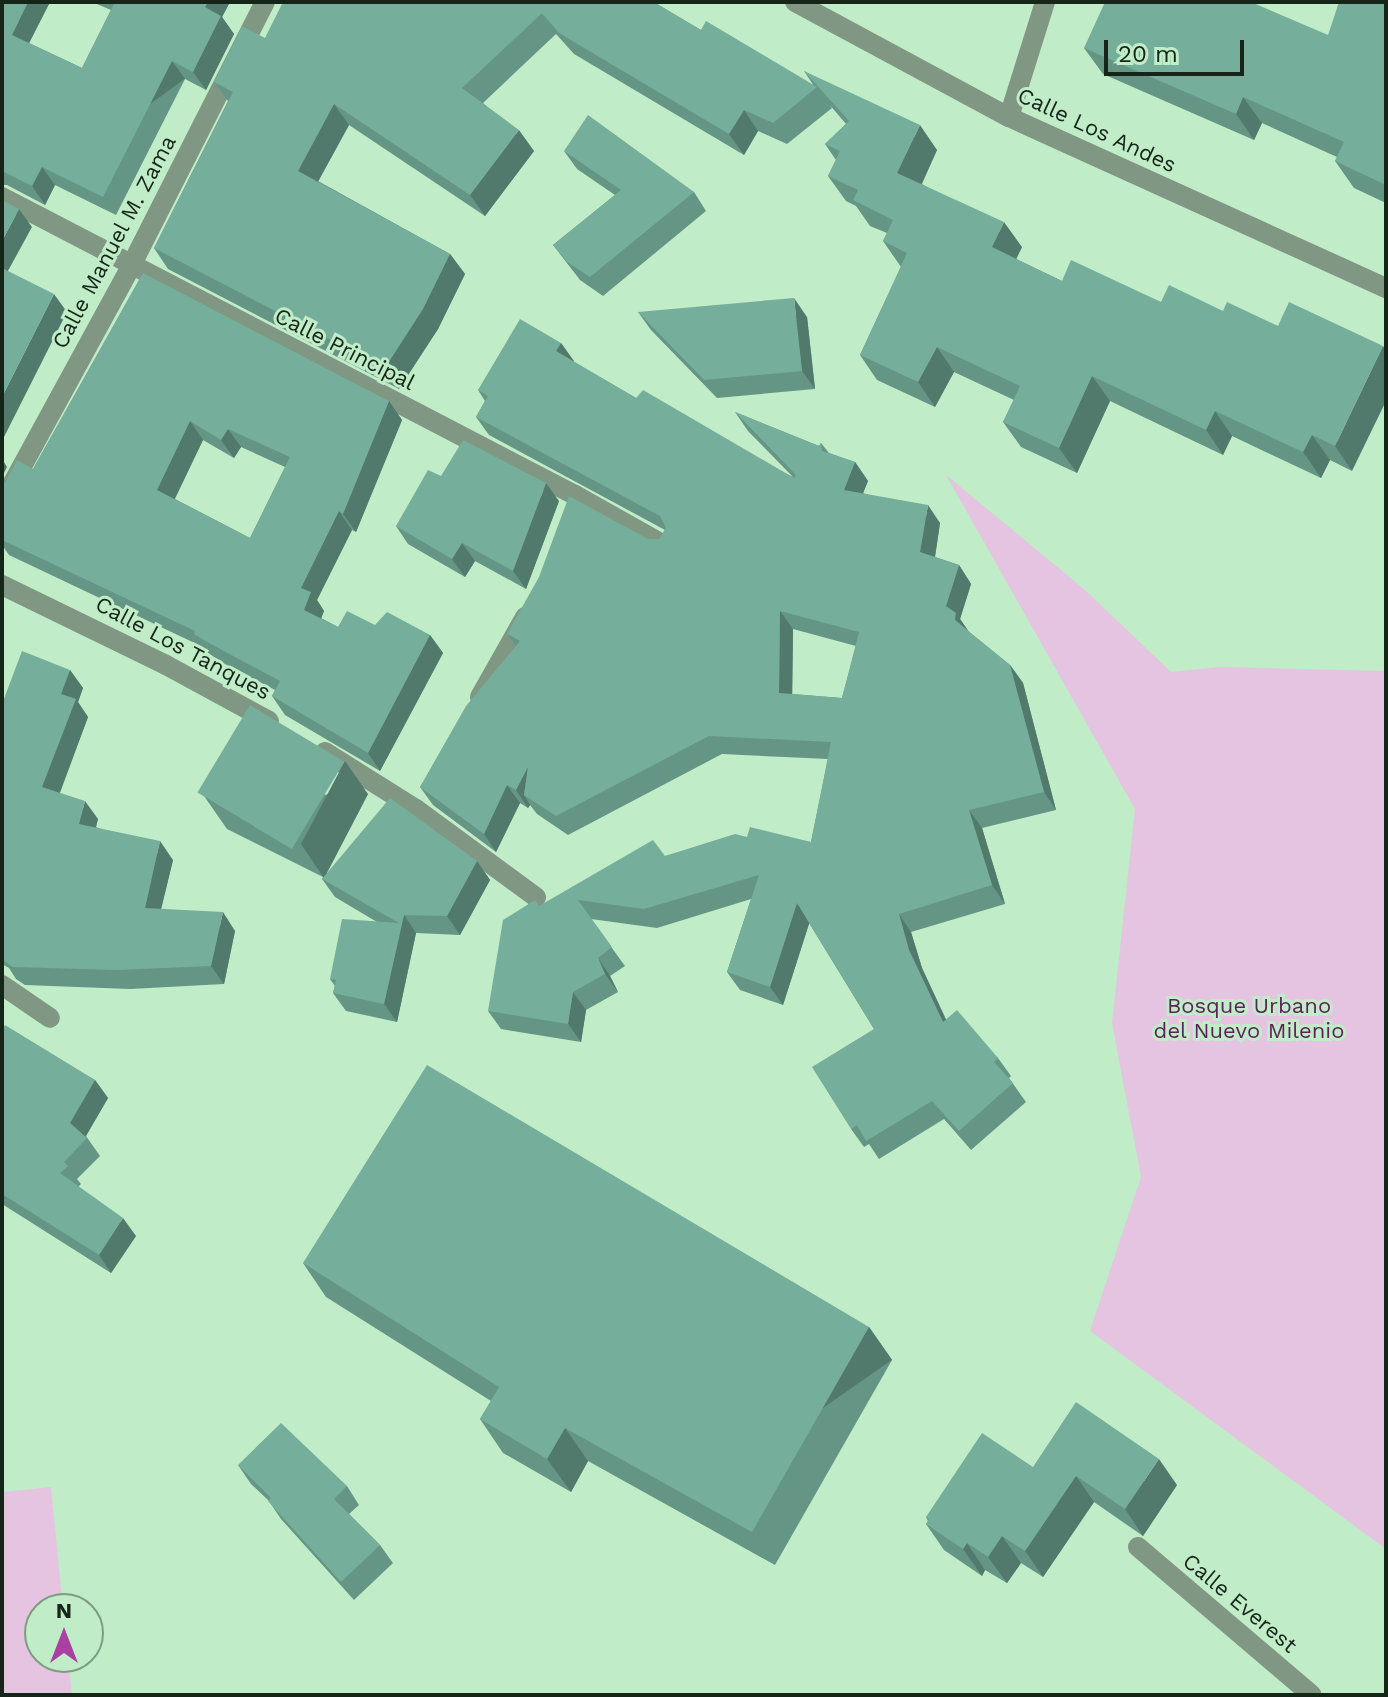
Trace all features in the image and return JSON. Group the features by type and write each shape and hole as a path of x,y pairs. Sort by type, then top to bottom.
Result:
{"street":[{"name":"Calle Manuel M. Zama","path":"2,503 131,266 265,2"},
{"name":"Calle Los Andes","path":"795,2 1009,117 1386,288"},
{"path":"1009,117 1045,2"},
{"name":"Calle Principal","path":"2,197 572,502 666,546"},
{"name":"Calle Los Tanques","path":"2,585 166,665 419,803 536,897"},
{"path":"467,719 532,604"},
{"path":"2,985 50,1018"},
{"name":"Calle Everest","path":"1138,1547 1312,1695"}],"green space":[{"name":"Bosque Urbano del Nuevo Milenio","path":"946,475 1084,589 1171,672 1219,667 1386,671 1386,1549 1090,1331 1141,1177 1112,1023 1135,809"},
{"path":"51,1487 61,1593 24,1593 24,1673 70,1673 72,1695 2,1695 2,1492"}],"building":[{"path":"2,2 28,2 12,35 82,68 115,2 208,2 205,7 221,16 193,72 172,61 103,197 42,167 32,186 2,171"},
{"path":"283,2 654,2 701,30 706,21 817,87 773,123 744,110 729,134 559,33 542,13 462,88 519,130 470,195 334,104 298,171 450,254 423,309 385,368 154,248 233,92 214,82 242,26 265,38"},
{"path":"1105,2 1251,2 1328,35 1339,2 1386,2 1386,185 1335,161 1344,142 1243,97 1236,114 1084,48"},
{"path":"804,71 920,125 897,173 1004,222 992,247 1062,281 1071,260 1161,302 1169,285 1223,311 1227,302 1278,326 1289,302 1383,346 1335,446 1312,435 1303,452 1215,411 1206,430 1092,376 1059,448 1003,422 1020,386 937,347 918,382 860,355 907,253 883,241 893,220 853,200 858,190 828,176 840,151 825,144 849,121"},
{"path":"588,115 694,192 590,277 567,262 553,245 621,190 564,151"},
{"path":"2,200 19,209 2,241"},
{"path":"2,268 54,294 2,397"},
{"path":"143,273 389,401 343,514 339,511 301,588 311,592 304,610 338,627 347,611 375,625 387,612 430,635 368,753 272,696 280,681 209,643 194,634 195,631 2,540 2,488 17,460 33,469","holes":["190,421 221,440 228,429 290,457 250,538 157,490"]},
{"path":"794,298 802,371 704,380 638,312"},
{"path":"520,319 561,343 556,351 636,398 643,390 794,478 796,475 735,412 819,446 821,443 822,451 855,462 844,490 928,505 920,552 959,565 946,606 956,613 955,620 1010,665 1044,792 969,810 992,885 899,914 909,950 943,1022 957,1010 998,1058 994,1062 1013,1083 959,1131 932,1101 866,1141 857,1125 851,1129 812,1067 874,1029 797,903 770,987 727,972 759,875 644,909 578,900 612,947 598,958 605,974 573,992 568,1024 488,1011 503,920 535,900 539,906 653,840 665,856 735,834 747,837 750,827 811,842 831,742 709,736 556,816 524,795 528,767 516,790 507,785 484,834 420,787 466,706 520,641 507,634 539,577 569,496 648,539 659,539 666,528 660,516 476,417 488,396 478,390","holes":["780,611 859,632 842,698 779,693"]},
{"path":"463,440 546,483 513,571 462,543 452,559 396,526 428,470 441,476"},
{"path":"22,651 70,670 61,694 76,699 42,787 85,801 79,824 160,841 145,908 223,912 211,966 117,970 13,967 4,961 2,704"},
{"path":"250,705 344,762 292,849 197,792"},
{"path":"390,798 477,861 447,916 404,915 384,1004 333,993 336,980 330,979 342,919 399,923 322,879"},
{"path":"5,1025 95,1080 70,1123 87,1138 64,1162 68,1166 60,1173 123,1218 99,1255 2,1194 2,1030"},
{"path":"427,1065 869,1327 752,1532 565,1428 547,1459 480,1419 499,1387 303,1263"},
{"path":"1076,1402 1159,1459 1125,1509 1076,1476 1025,1551 1002,1536 988,1557 967,1543 963,1549 926,1524 929,1519 926,1517 982,1433 1033,1467"},
{"path":"281,1423 347,1486 334,1499 380,1545 341,1582 268,1501 271,1498 238,1465"}]}
